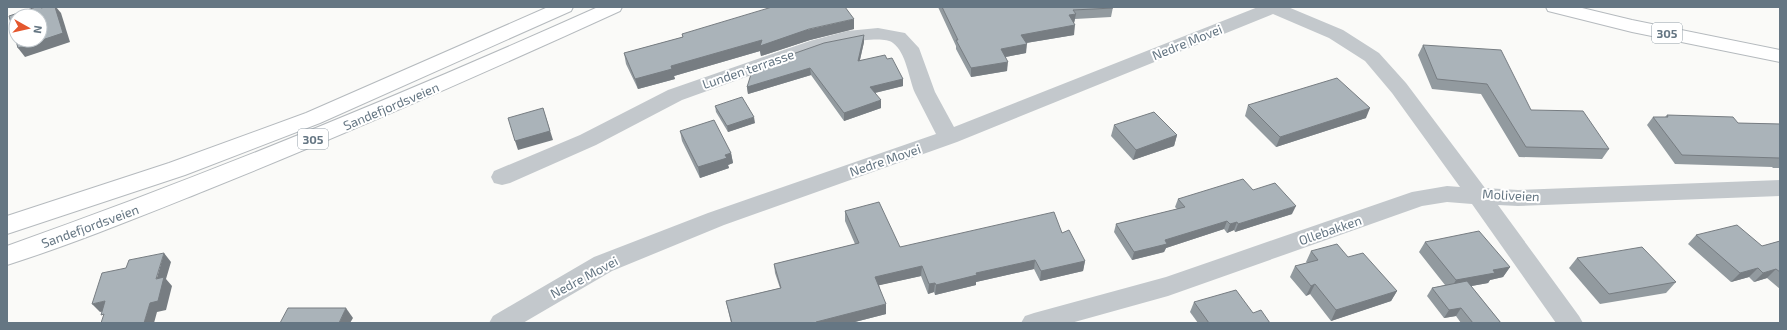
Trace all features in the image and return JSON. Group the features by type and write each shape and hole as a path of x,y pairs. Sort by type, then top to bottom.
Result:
{"main road":[{"name":"Sandefjordsveien","path":"7,225 177,169 313,118 564,7"},
{"name":"Sandefjordsveien","path":"7,256 124,214 296,146 505,57 613,7"},
{"name":"305","path":"1555,7 1632,26 1780,56"}],"street":[{"name":"Nedre Movei","path":"502,323 603,264 716,219 949,137 1274,7"},
{"name":"Moliveien","path":"1274,7 1336,34 1372,57 1399,88 1479,196 1518,198 1780,188"},
{"name":"Lunden terrasse","path":"502,177 588,140 675,94 817,45 847,37 878,34 898,38 909,48 925,92 949,137"},
{"name":"Ollebakken","path":"1034,323 1168,286 1420,198 1447,194 1479,196"},
{"path":"1479,196 1570,323"}],"building":[{"path":"55,7 63,33 48,38 48,8 41,8"},
{"path":"772,7 845,7 854,19 809,29 760,46 762,40 671,66 672,69 635,79 624,53 683,37 682,34"},
{"path":"942,7 1113,8 1073,10 1076,14 1069,15 1075,25 1021,35 1027,44 1001,49 1008,62 971,68 956,40 958,40"},
{"path":"864,35 858,61 885,55 887,59 892,58 903,79 870,87 881,100 844,113 810,68 747,87 753,68 824,43"},
{"path":"1423,45 1501,50 1531,110 1583,111 1609,149 1526,147 1487,84 1437,79"},
{"path":"1337,78 1370,108 1280,137 1248,105"},
{"path":"742,97 754,117 727,126 715,106"},
{"path":"543,108 550,131 515,141 508,118"},
{"path":"1154,112 1177,135 1136,150 1114,125"},
{"path":"1667,115 1733,117 1738,123 1780,124 1780,159 1682,155 1653,117 1668,117"},
{"path":"714,120 731,153 725,155 727,158 698,167 680,131"},
{"path":"1243,179 1253,190 1275,183 1296,206 1238,224 1237,222 1230,224 1227,221 1165,240 1167,244 1134,252 1116,224 1185,207 1178,199"},
{"path":"879,202 900,247 1054,212 1062,233 1069,230 1085,261 1041,271 1035,260 976,273 977,275 936,285 935,283 929,284 922,266 875,277 886,304 816,322 817,323 732,323 726,301 781,288 774,264 859,243 845,211"},
{"path":"1737,225 1762,246 1780,241 1780,272 1776,269 1763,273 1758,268 1740,273 1696,235"},
{"path":"1479,231 1510,267 1493,270 1495,273 1456,280 1425,242"},
{"path":"1337,244 1348,257 1363,253 1397,291 1336,310 1315,284 1311,286 1295,266 1318,260 1311,251"},
{"path":"1642,247 1676,282 1609,294 1577,258"},
{"path":"164,253 156,279 164,277 158,301 150,303 144,323 101,323 104,314 101,315 105,301 92,304 102,273 126,268 129,260"},
{"path":"1467,281 1501,323 1473,323 1461,308 1449,310 1432,288"},
{"path":"1236,290 1253,313 1261,310 1270,323 1209,323 1194,302"},
{"path":"288,308 346,308 339,323 280,323"}]}
